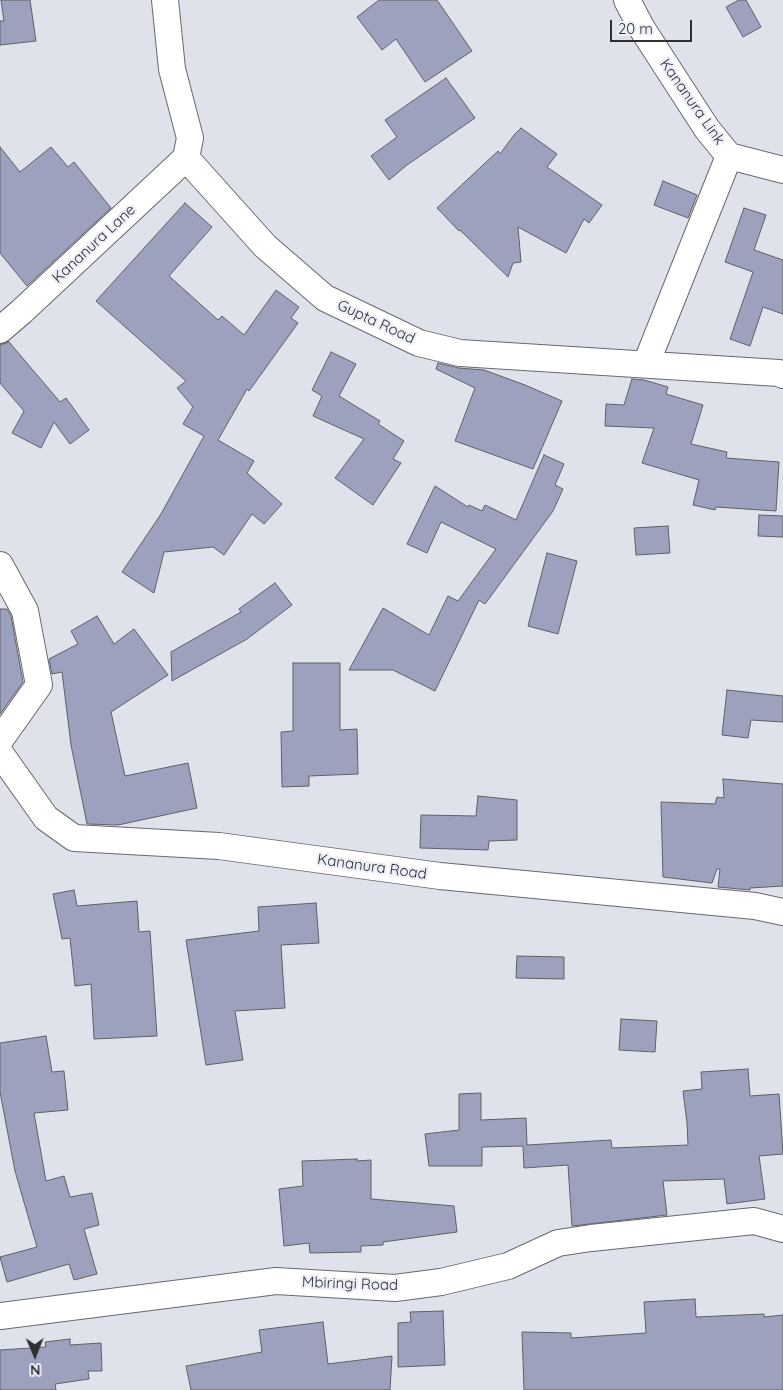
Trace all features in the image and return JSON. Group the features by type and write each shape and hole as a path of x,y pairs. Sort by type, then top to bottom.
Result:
{"street":[{"path":"165,0 172,69 190,138 186,158"},
{"name":"Kananura Link","path":"627,0 640,27 707,129 729,156 783,170"},
{"path":"646,364 729,156"},
{"name":"Kananura Lane","path":"0,330 186,158"},
{"name":"Gupta Road","path":"186,158 265,246 325,298 419,343 460,353 779,372 783,375"},
{"path":"0,565 25,611 39,685 0,740"},
{"name":"Kananura Road","path":"0,753 46,818 74,838 219,846 440,876 755,906 783,912"},
{"name":"Mbiringi Road","path":"0,1316 276,1281 395,1288 441,1282 508,1266 558,1243 591,1238 754,1221 783,1230"}],"building":[{"path":"1,0 30,0 36,41 0,45 0,21 4,21"},
{"path":"379,0 437,0 472,51 425,82 396,39 382,50 357,17"},
{"path":"739,0 746,0 761,27 743,37 726,7"},
{"path":"446,78 475,118 407,165 389,180 371,156 397,137 385,120"},
{"path":"521,128 557,154 547,167 602,205 589,223 584,219 566,253 518,227 521,262 513,263 508,277 437,208 498,151 500,154"},
{"path":"0,147 20,172 51,147 68,167 74,162 111,208 27,286 0,253"},
{"path":"663,181 697,195 688,218 654,205"},
{"path":"185,203 212,227 169,276 218,320 222,316 244,335 276,290 299,307 291,318 298,323 249,391 247,389 218,440 254,461 247,473 282,504 264,524 252,514 224,555 213,547 164,552 154,593 122,572 161,514 204,436 183,424 193,407 177,388 186,381 96,301"},
{"path":"744,208 766,215 754,250 783,260 783,314 763,307 750,346 730,339 753,272 725,262"},
{"path":"9,342 60,402 66,398 89,430 70,444 54,422 41,448 12,433 24,411 0,383 0,345"},
{"path":"331,352 356,364 339,396 380,421 378,424 404,441 393,459 401,463 373,505 335,478 364,439 313,416 322,396 312,390"},
{"path":"438,363 459,368 484,370 562,401 533,469 455,441 475,388 436,369"},
{"path":"632,379 644,380 668,387 666,394 703,405 691,444 727,452 726,458 779,462 776,511 716,507 715,510 693,505 699,480 642,463 654,428 605,426 606,404 624,405"},
{"path":"544,455 564,464 555,485 563,489 553,511 485,604 479,600 435,691 393,670 349,670 383,608 429,635 448,596 458,601 496,549 441,522 427,553 407,544 435,486 468,507 469,505 482,511 485,505 516,520"},
{"path":"759,515 783,516 783,537 758,536"},
{"path":"668,526 670,553 636,555 634,528"},
{"path":"547,553 577,561 558,634 528,626"},
{"path":"275,583 292,605 247,639 172,681 171,652 241,612 239,609"},
{"path":"0,609 7,609 11,616 23,682 0,714"},
{"path":"97,616 114,644 134,629 168,675 111,712 125,776 188,763 197,808 118,825 87,824 71,745 62,672 52,674 49,659 78,644 71,631"},
{"path":"293,663 340,663 340,730 357,729 358,774 309,776 309,786 282,787 281,732 293,731"},
{"path":"727,690 783,696 783,722 751,720 748,738 722,735"},
{"path":"723,779 783,784 783,886 750,888 750,890 718,887 720,869 717,869 712,883 663,877 661,802 715,804 717,797 724,798"},
{"path":"478,796 517,800 517,840 489,841 488,850 420,848 421,815 476,816"},
{"path":"74,890 77,906 137,901 139,932 150,931 157,1036 94,1039 91,984 75,986 70,938 62,939 53,894"},
{"path":"316,903 319,943 281,945 285,1008 235,1011 243,1060 206,1065 186,940 259,931 258,907"},
{"path":"517,956 564,957 564,979 516,978"},
{"path":"621,1019 657,1021 655,1052 619,1050"},
{"path":"46,1036 52,1072 64,1071 68,1110 34,1113 46,1181 64,1176 70,1197 92,1193 99,1225 84,1229 97,1274 74,1280 69,1264 7,1282 0,1257 37,1247 15,1171 0,1092 0,1043"},
{"path":"748,1069 750,1096 779,1094 783,1154 759,1156 765,1199 727,1204 724,1179 663,1181 667,1215 572,1226 568,1165 524,1168 523,1146 482,1147 482,1166 429,1166 425,1134 459,1130 459,1094 481,1093 481,1120 526,1118 527,1145 611,1140 612,1148 688,1145 683,1091 702,1089 701,1072"},
{"path":"357,1159 357,1161 371,1160 371,1199 454,1206 457,1232 383,1242 383,1245 361,1246 361,1252 310,1253 309,1243 284,1246 279,1189 303,1186 302,1161"},
{"path":"695,1299 696,1317 764,1314 764,1317 783,1315 783,1390 524,1390 522,1332 571,1333 571,1338 646,1333 644,1302"},
{"path":"443,1311 445,1365 398,1367 398,1323 411,1322 410,1312"},
{"path":"323,1322 328,1364 392,1356 390,1390 191,1390 186,1366 262,1352 259,1330"},
{"path":"70,1339 70,1345 101,1343 102,1371 88,1371 89,1379 55,1384 56,1390 0,1390 0,1350 46,1347 45,1342"}]}
